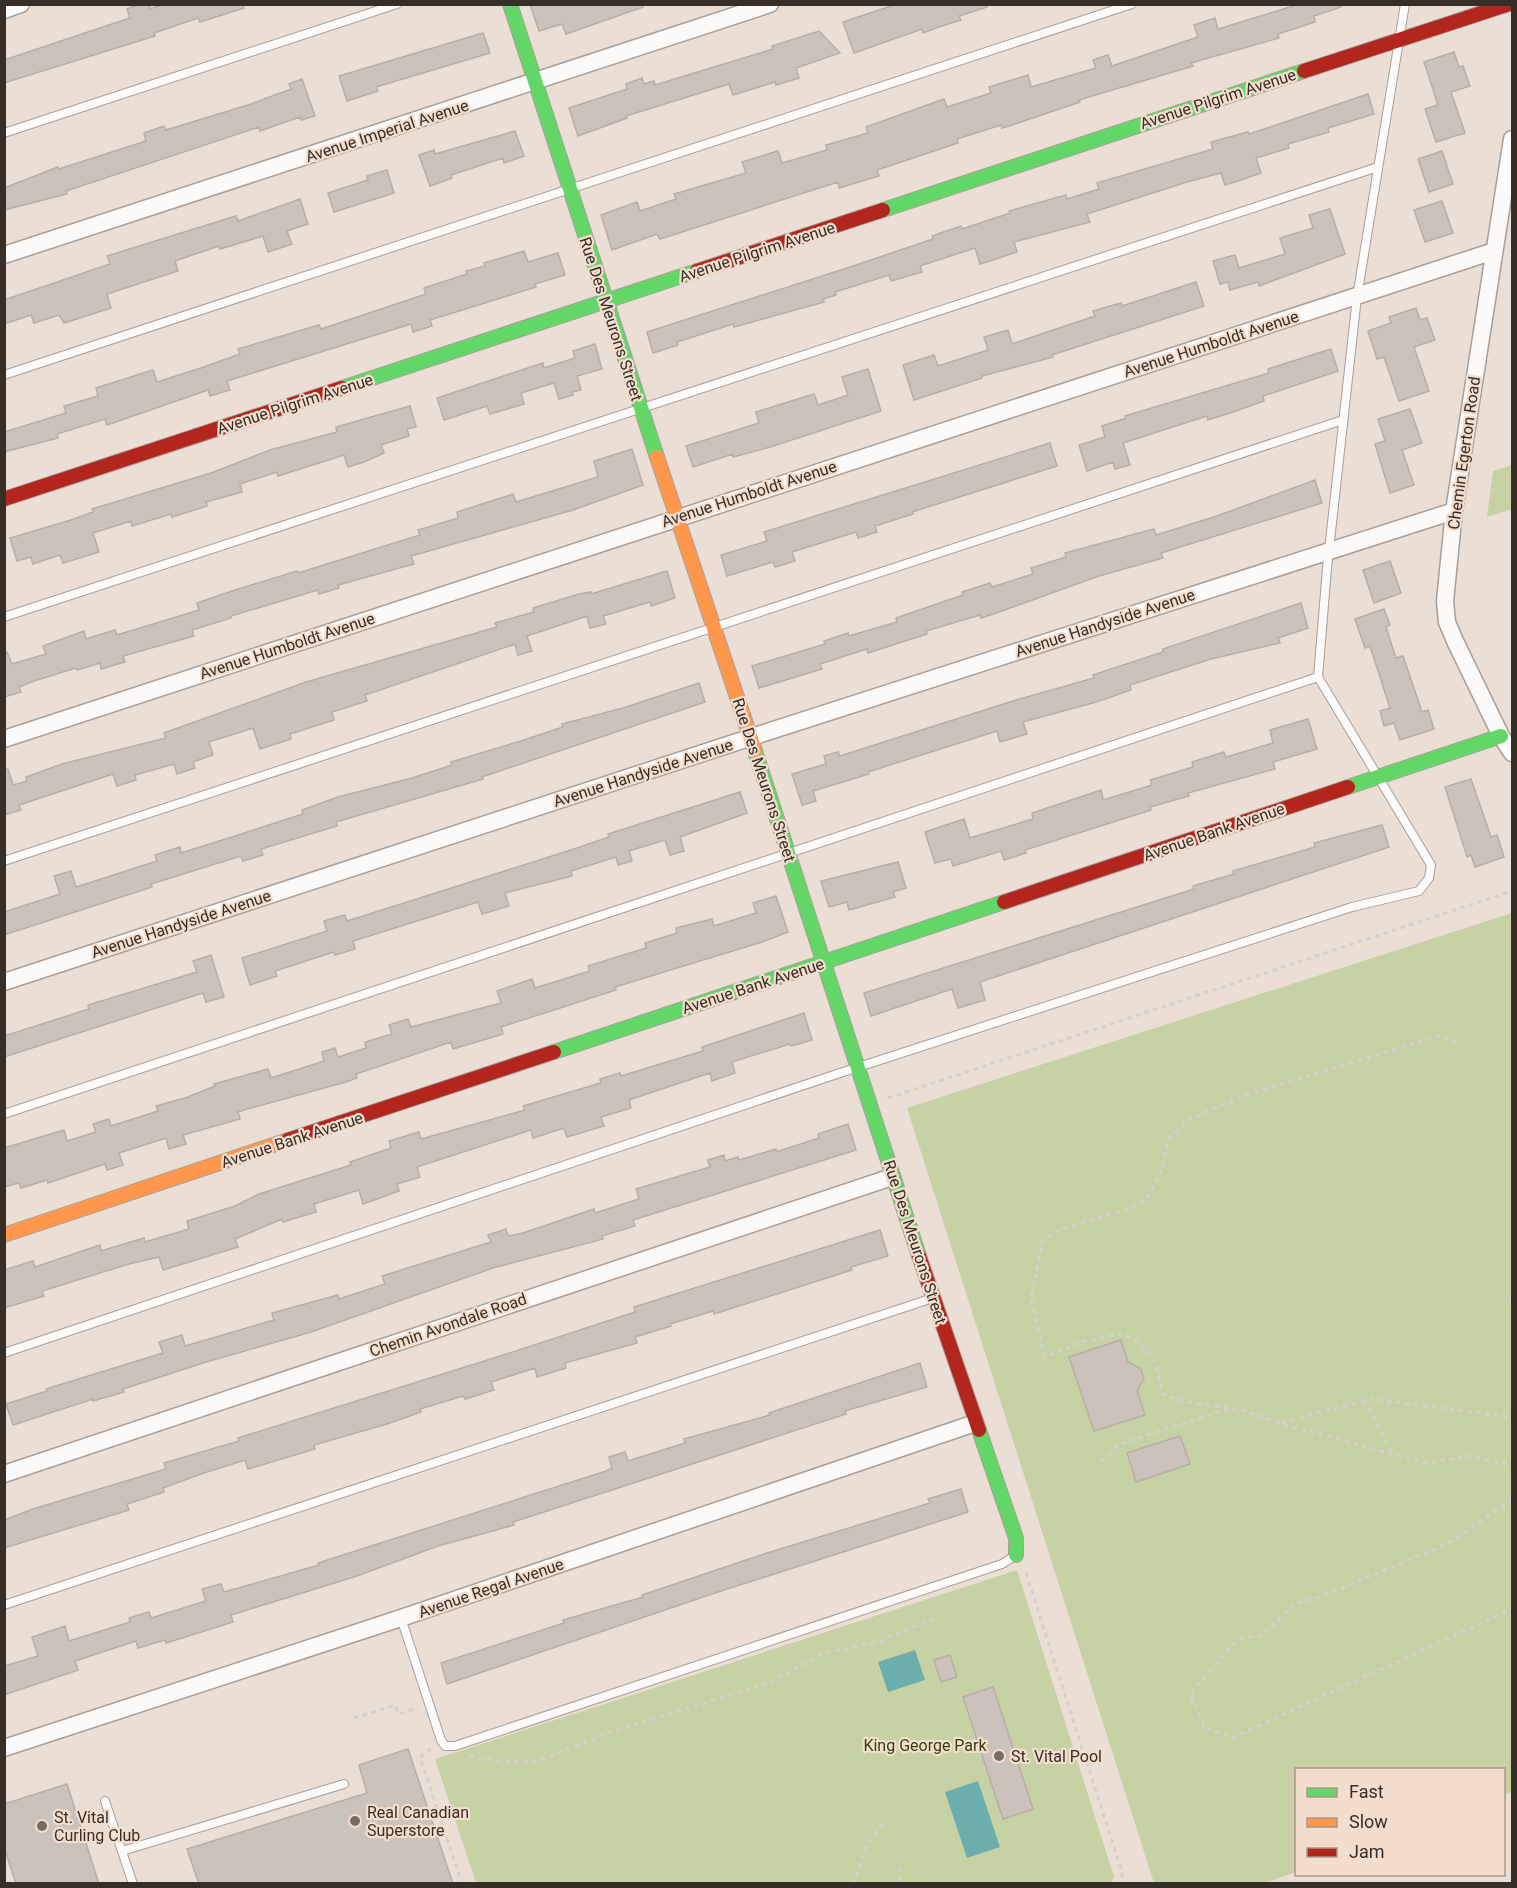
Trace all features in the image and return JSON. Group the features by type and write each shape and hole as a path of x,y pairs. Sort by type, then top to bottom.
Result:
{"street":[{"path":"4,10 21,4"},
{"name":"Rue Des Meurons Street","path":"510,4 537,82 605,302 825,962 892,1177 1016,1538 1016,1555"},
{"name":"Avenue Imperial Avenue","path":"4,255 770,4"},
{"name":"Avenue Pilgrim Avenue","path":"4,499 1509,4"},
{"name":"Chemin Egerton Road","path":"1512,139 1454,511 1444,600 1447,622 1501,736 1512,753"},
{"name":"Avenue Humboldt Avenue","path":"4,739 1494,251"},
{"name":"Avenue Handyside Avenue","path":"4,982 1454,511"},
{"name":"Avenue Bank Avenue","path":"4,1235 1501,736"},
{"name":"Chemin Avondale Road","path":"4,1474 892,1177"},
{"name":"Avenue Regal Avenue","path":"4,1748 401,1618 975,1423"}],"lane":[{"path":"4,133 397,4"},
{"path":"4,375 1132,4"},
{"path":"4,1353 858,1067 1352,907 1419,891 1429,878 1431,865 1318,677 1357,297 1405,4"},
{"path":"4,617 1378,167"},
{"path":"4,861 1343,420"},
{"path":"4,1114 1318,677"},
{"path":"4,1605 933,1298"},
{"path":"401,1618 443,1742 445,1746 459,1745 1002,1564 1016,1555"},
{"path":"122,1851 344,1784"},
{"path":"105,1801 133,1884"}],"path":[{"path":"870,1104 1512,891"},
{"path":"1456,1043 1440,1036 1251,1093 1190,1119 1169,1138 1160,1175 1147,1198 1126,1210 1065,1228 1043,1239 1032,1299 1045,1356 1081,1342 1123,1332 1140,1343 1156,1360 1163,1394 1187,1402 1232,1408 1426,1463 1471,1456 1512,1465"},
{"path":"1508,1303 1512,1297"},
{"path":"1281,1423 1364,1400 1405,1401 1512,1417"},
{"path":"1364,1400 1394,1454"},
{"path":"1101,1461 1120,1444 1232,1408"},
{"path":"1184,1696 1190,1694 1238,1639 1262,1635 1296,1604 1325,1595 1445,1545 1512,1500"},
{"path":"1016,1555 1026,1573 1121,1869 1123,1884"},
{"path":"1190,1694 1205,1728 1234,1737 1512,1610"},
{"path":"459,1745 469,1754 480,1759 523,1762 540,1760 606,1734 770,1683 822,1654 880,1641 933,1618"},
{"path":"354,1718 395,1705 399,1714 429,1703"},
{"path":"443,1742 420,1756 462,1884"},
{"path":"854,1884 865,1848 882,1823"},
{"path":"899,1867 900,1884"}],"green space":[{"path":"1512,465 1512,509 1487,517 1493,471"},
{"path":"1512,913 1512,1792 1505,1795 1505,1768 1295,1768 1295,1872 1265,1883 1154,1883 907,1108"},
{"name":"King George Park","path":"1017,1570 1114,1877 1110,1884 476,1883 435,1759"}],"water":[{"path":"915,1650 925,1680 888,1692 878,1662"},
{"path":"978,1781 1000,1847 967,1858 945,1792"}],"building":[{"path":"140,4 149,4 150,9 164,4 243,4 244,8 200,22 198,18 154,33 155,36 4,83 4,60 130,18 127,9"},
{"path":"530,4 642,4 643,7 566,34 562,24 539,31"},
{"path":"897,4 986,4 987,7 959,16 961,20 923,33 922,29 854,53 843,22"},
{"path":"1300,4 1341,4 1341,7 1314,16 1315,22 1278,34 1279,38 1191,63 1193,66 1079,100 1080,102 1012,125 1002,128 1001,125 957,139 958,143 877,170 879,176 839,188 838,182 660,239 657,234 612,250 601,215 637,202 640,211 676,199 674,194 746,173 742,162 778,151 782,163 827,150 826,145 868,133 866,127 944,99 947,107 991,93 989,87 1028,75 1031,87 1096,68 1093,60 1108,55 1112,66 1198,37 1194,25 1215,18 1218,29"},
{"path":"819,31 840,53 796,68 799,78 776,85 775,82 733,95 729,84 626,116 627,118 578,136 569,108 627,89 626,84 642,78 644,84 654,81 655,85 773,49 772,46"},
{"path":"483,33 490,53 376,87 378,91 347,101 339,76"},
{"path":"1454,52 1459,67 1463,66 1470,86 1451,92 1465,133 1436,142 1425,109 1438,105 1424,62"},
{"path":"302,79 315,116 301,120 300,117 260,131 259,127 66,191 67,194 4,210 4,188 58,167 59,169 146,141 144,133 164,126 166,130 251,104 291,89 289,84"},
{"path":"1368,94 1374,114 1328,128 1329,132 1288,144 1289,148 1256,158 1261,173 1225,185 1221,173 1187,182 1087,214 1090,222 1014,242 1017,252 996,259 980,264 975,248 920,266 922,272 891,281 889,275 835,292 836,295 823,299 824,302 734,327 733,324 677,342 678,345 653,353 647,332 933,239 932,236 961,226 962,229 1010,213 1009,211 1066,195 1067,199 1099,189 1097,183 1213,149 1211,142 1248,132 1249,134"},
{"path":"515,131 524,156 504,163 503,158 451,175 452,178 430,186 419,155 434,150 435,154"},
{"path":"1442,151 1453,184 1429,192 1418,159"},
{"path":"387,170 394,193 334,212 328,193 368,180 367,176"},
{"path":"300,199 308,224 287,231 292,244 268,252 263,236 220,249 219,246 175,261 178,271 107,294 111,308 64,323 59,315 34,323 31,315 4,324 4,300 110,264 107,256 236,216 238,221"},
{"path":"1442,201 1453,233 1425,242 1414,210"},
{"path":"1330,209 1345,254 1259,286 1258,282 1230,290 1228,282 1220,284 1213,261 1235,255 1239,268 1285,254 1280,238 1313,228 1309,215"},
{"path":"524,251 528,262 558,253 565,275 535,284 536,287 430,320 432,326 413,332 411,324 227,381 230,390 210,396 208,390 107,425 105,419 57,434 58,438 4,452 4,432 66,413 64,406 98,396 96,388 153,370 157,382 201,368 240,354 238,349 319,325 321,329 426,294 424,288 467,274 466,271 485,266 484,263"},
{"path":"1196,282 1204,306 1052,355 1053,357 982,376 982,378 914,400 903,365 934,355 938,366 988,350 984,337 1008,330 1012,344 1095,316 1093,311 1121,303 1122,306"},
{"path":"1416,308 1420,320 1427,318 1435,340 1414,347 1429,391 1399,401 1384,357 1377,359 1368,331 1391,323 1389,317"},
{"path":"595,344 602,369 577,376 581,390 572,392 573,395 559,399 554,383 521,393 524,404 490,414 487,406 444,420 437,398 543,363 544,368 575,358 573,351"},
{"path":"1331,349 1338,371 1263,396 1264,401 1230,413 1208,420 1207,416 1123,443 1130,465 1115,469 1113,462 1087,471 1079,445 1105,437 1102,426 1126,418 1125,416 1269,373 1268,369"},
{"path":"868,369 881,411 767,448 733,457 733,454 693,467 686,446 759,423 756,412 814,394 818,405 848,395 842,377"},
{"path":"410,406 416,427 407,429 409,436 381,445 384,453 364,462 348,467 344,455 278,476 277,472 240,484 242,492 206,502 207,506 132,526 131,521 93,533 99,552 63,563 60,555 33,564 31,557 17,561 10,538 71,520 93,512 92,509 211,473 270,450 337,432 336,427"},
{"path":"1410,409 1422,443 1402,450 1414,485 1390,493 1375,444 1385,441 1378,419"},
{"path":"1050,443 1057,466 912,512 913,514 875,526 877,532 858,538 856,532 792,552 795,561 775,567 773,562 727,576 721,555 767,541 764,532"},
{"path":"632,449 643,485 573,510 411,556 414,564 338,585 339,588 319,594 318,590 231,616 231,618 192,630 194,636 123,656 125,662 101,669 100,663 77,670 76,668 34,681 19,687 21,692 4,697 4,652 7,652 12,664 46,654 43,646 84,631 86,639 115,630 117,635 199,610 197,603 235,590 420,535 418,530 458,518 457,512 513,494 516,502 598,477 594,461"},
{"path":"1315,480 1322,503 1161,553 1163,558 1099,576 981,618 980,615 926,631 927,634 868,653 867,649 820,664 822,669 759,688 752,666 825,644 824,641 848,633 849,636 897,622 896,618 963,595 962,592 990,583 992,587 1033,574 1031,568 1066,557 1065,553 1154,529 1156,535 1214,517"},
{"path":"1390,561 1401,593 1374,603 1363,570"},
{"path":"667,571 675,598 651,606 650,602 603,616 606,624 590,628 587,616 527,636 532,651 518,655 515,644 365,695 367,701 332,712 334,720 290,734 291,739 260,749 253,728 209,742 213,755 193,762 195,768 177,774 174,764 135,775 136,780 117,786 113,774 19,805 21,810 4,815 4,770 8,769 13,785 27,781 26,777 62,764 166,738 164,733 306,682 497,627 495,623 534,612 533,608 579,594 591,592 591,594"},
{"path":"1301,603 1308,628 1278,638 1280,643 1211,659 1130,685 1131,690 1096,702 1023,722 1027,734 1000,742 997,731 868,772 869,774 813,791 816,801 802,805 792,774 826,764 824,756 838,752 840,756 1016,700 1094,678 1093,675 1163,652 1163,649"},
{"path":"1384,609 1390,625 1386,627 1396,658 1403,656 1422,712 1428,710 1434,729 1400,740 1394,723 1384,726 1380,711 1390,708 1370,646 1365,648 1355,619"},
{"path":"699,683 705,702 482,777 483,779 336,822 337,826 261,849 263,855 243,861 241,856 151,884 152,887 4,935 4,912 60,894 54,876 71,871 76,887 157,861 155,855 180,847 181,853 235,836 303,814 302,810 338,797 412,778 452,765 451,762 563,727 562,724 623,708"},
{"path":"1308,719 1317,749 1273,762 1275,769 1188,793 1189,796 1150,807 1151,810 1025,850 1026,853 1004,860 1001,851 953,866 951,859 935,863 925,832 964,819 970,838 1033,819 1032,813 1101,790 1103,800 1152,785 1150,780 1193,767 1192,762 1224,752 1226,757 1273,743 1270,730"},
{"path":"1471,779 1491,837 1497,835 1504,857 1475,867 1471,855 1467,857 1445,787"},
{"path":"740,792 747,813 680,837 684,851 670,855 665,840 629,851 632,861 618,865 616,857 571,871 572,876 505,893 509,906 482,914 478,902 353,941 355,949 335,955 334,952 275,971 277,976 250,985 242,958 327,931 324,921 345,915 347,921 574,849 609,837 608,834"},
{"path":"1382,825 1389,847 980,982 985,1000 958,1008 952,989 871,1016 864,993 1194,889 1193,886 1234,874 1233,871 1315,847 1314,843"},
{"path":"898,862 906,888 893,892 895,897 849,910 847,902 829,907 821,881"},
{"path":"776,896 788,932 762,942 615,987 616,990 501,1027 503,1034 453,1049 451,1042 356,1074 357,1078 346,1082 238,1112 240,1119 183,1135 186,1144 169,1149 166,1138 119,1153 123,1165 107,1170 105,1164 48,1183 47,1180 21,1188 19,1183 4,1187 4,1148 64,1130 67,1141 96,1132 93,1124 109,1119 111,1126 158,1111 156,1106 188,1097 215,1086 214,1084 268,1069 271,1078 324,1061 322,1052 335,1048 338,1057 366,1048 365,1042 392,1034 389,1025 408,1019 411,1027 501,1003 497,991 532,979 535,988 590,971 588,966 646,948 645,943 677,933 676,928 712,919 714,926 756,913 753,903"},
{"path":"211,955 224,997 206,1002 203,993 4,1057 4,1036 89,1009 88,1005 197,972 193,961"},
{"path":"804,1013 812,1040 791,1046 790,1044 732,1062 735,1073 712,1081 710,1073 629,1100 631,1108 601,1117 604,1126 567,1137 564,1128 533,1138 531,1130 417,1167 420,1177 397,1184 399,1191 363,1204 359,1190 314,1204 316,1212 283,1222 282,1219 235,1239 238,1247 163,1270 159,1257 129,1264 42,1291 44,1296 4,1308 4,1270 33,1261 35,1267 100,1245 101,1251 144,1238 145,1242 189,1229 187,1221 235,1206 259,1194 351,1165 350,1162 391,1148 389,1141 419,1132 421,1139 525,1110 523,1106 601,1083 600,1079 620,1073 621,1076 703,1051 702,1047"},
{"path":"848,1124 856,1150 633,1220 635,1226 602,1236 603,1239 493,1268 311,1332 203,1363 123,1389 124,1392 93,1401 93,1399 13,1425 6,1404 47,1391 46,1389 163,1353 159,1342 182,1335 185,1346 274,1320 272,1313 338,1295 339,1299 385,1284 382,1276 491,1242 488,1235 506,1229 508,1236 523,1233 594,1209 595,1213 639,1199 636,1189 710,1167 708,1160 724,1155 725,1161 738,1157 739,1160 776,1149 776,1152 819,1138 818,1134"},
{"path":"880,1230 888,1256 851,1267 852,1270 714,1314 713,1311 670,1324 671,1326 635,1337 637,1343 565,1363 566,1368 537,1377 535,1368 491,1382 494,1390 465,1399 463,1396 420,1409 421,1412 387,1424 314,1445 315,1449 248,1469 245,1460 201,1474 163,1488 164,1492 127,1504 129,1510 4,1548 4,1520 33,1509 166,1469 164,1463 239,1441 238,1438 635,1312 634,1307"},
{"path":"1121,1340 1128,1362 1141,1369 1144,1379 1137,1390 1145,1415 1094,1431 1069,1357"},
{"path":"920,1363 927,1387 845,1411 846,1414 513,1522 514,1525 438,1546 357,1576 231,1615 233,1622 166,1643 165,1640 138,1648 136,1641 75,1661 78,1670 4,1695 4,1666 38,1656 32,1637 65,1626 69,1641 130,1622 129,1618 149,1612 151,1618 206,1601 202,1589 221,1584 224,1592 319,1565 318,1563 606,1471 612,1468 609,1457 625,1452 628,1461 685,1443 684,1439 770,1415 769,1413"},
{"path":"1180,1436 1190,1464 1136,1482 1127,1453"},
{"path":"961,1489 968,1512 721,1591 447,1684 441,1663 564,1623 563,1620 643,1597 642,1595 764,1554 930,1503 928,1499"},
{"path":"950,1655 957,1677 941,1682 934,1660"},
{"name":"St. Vital Pool","path":"993,1687 1033,1809 1003,1819 963,1697"},
{"name":"Real Canadian Superstore","path":"408,1749 453,1884 199,1884 187,1849 367,1793 359,1765"},
{"name":"St. Vital Curling Club","path":"67,1784 99,1884 16,1884 4,1847 4,1804"}],"traffic: fast":[{"path":"510,4 657,457"},
{"path":"883,210 1304,71"},
{"path":"342,388 697,271"},
{"path":"1348,787 1501,736"},
{"path":"755,751 919,1256"},
{"path":"554,1052 1004,902"},
{"path":"979,1430 1016,1538 1016,1555"}],"traffic: slow":[{"path":"657,457 755,751"},
{"path":"4,1235 288,1140"}],"traffic: jam":[{"path":"1304,71 1509,4"},
{"path":"697,271 883,210"},
{"path":"4,499 342,388"},
{"path":"1004,902 1348,787"},
{"path":"288,1140 554,1052"},
{"path":"919,1256 979,1430"}],"place":[{"name":"St. Vital Pool","path":"999,1756"},
{"name":"Real Canadian Superstore","path":"355,1821"},
{"name":"St. Vital Curling Club","path":"42,1826"}]}
